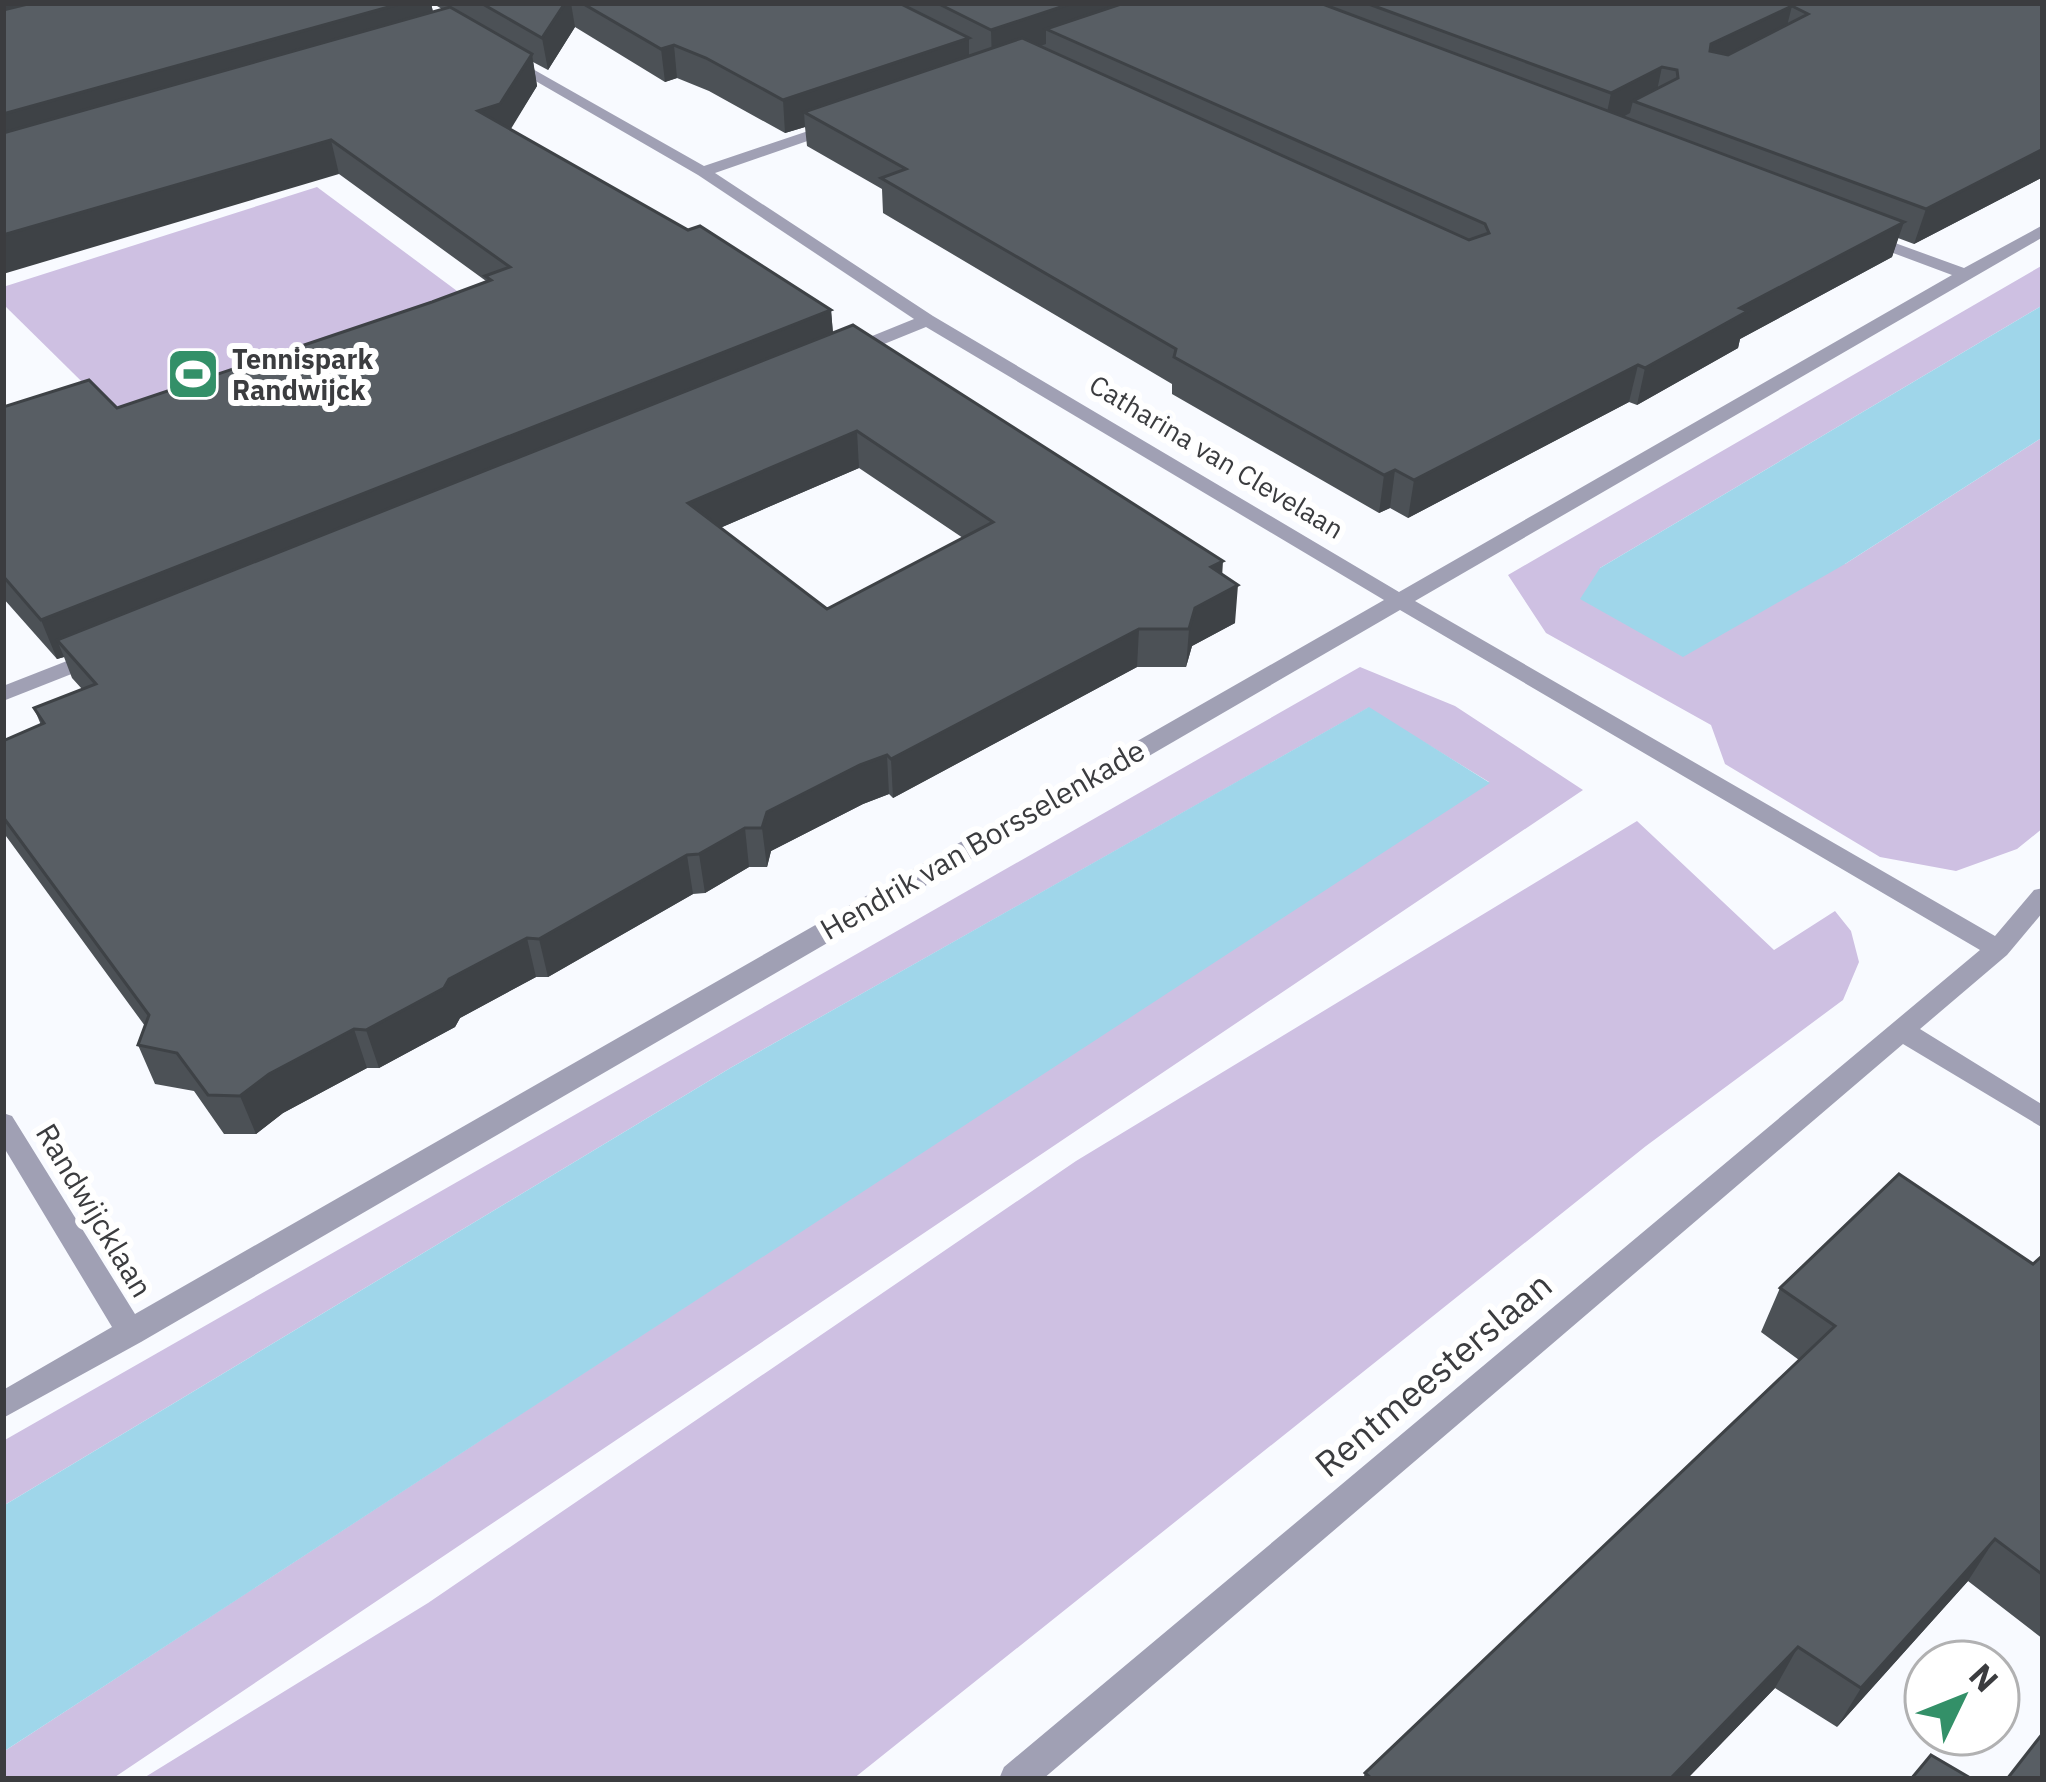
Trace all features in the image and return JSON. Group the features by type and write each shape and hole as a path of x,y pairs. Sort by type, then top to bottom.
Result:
{"street":[{"name":"Catharina van Clevelaan","path":"498,53 703,172 927,320 1998,950"},
{"path":"703,172 859,118"},
{"name":"Hendrik van Borsselenkade","path":"3,1406 1961,273 2043,230"},
{"path":"1849,231 1961,273"},
{"path":"839,356 927,320"},
{"path":"3,694 113,650"},
{"name":"Rentmeesterslaan","path":"1020,1778 1998,950 2043,896"},
{"path":"1900,1029 2043,1118"},
{"name":"Randwijcklaan","path":"3,1123 130,1333"}],"shaded area":[{"name":"Tennispark Randwijck","path":"317,187 484,311 138,437 3,304 3,287"},
{"path":"2043,265 2043,305 1600,568 1845,564 2043,437 2043,828 2017,849 1956,871 1880,857 1725,764 1711,725 1546,633 1508,575"},
{"path":"1360,667 1455,706 1583,790 112,1779 3,1779 3,1752 1489,782 1368,708 732,1067 3,1506 3,1441"},
{"path":"1637,821 1774,950 1835,911 1851,931 1859,962 1843,1000 1646,1146 853,1779 142,1779 428,1603 1076,1161"}],"water":[{"path":"2043,305 2043,437 1845,564 1683,657 1580,599 1600,568"},
{"path":"1369,707 1490,783 3,1752 3,1506 732,1067"}],"building":[{"path":"32,3 403,3 3,114 3,10"},
{"path":"481,3 565,3 542,38"},
{"path":"582,3 899,3 969,38 783,100 706,58 674,45 661,49"},
{"path":"937,3 1073,3 991,30"},
{"path":"1124,3 1320,3 1904,222 1740,308 1748,311 1645,368 1638,365 1414,480 1395,470 1384,475 1174,357 1176,349 881,178 906,169 804,112 1022,38 1469,240 1489,233 1485,224 1046,29"},
{"path":"1366,3 2043,3 2043,149 1926,209 1633,101 1678,78 1677,70 1662,67 1611,93","holes":["1792,6 1808,14 1728,55 1710,51 1711,44"]},
{"path":"450,7 532,54 500,104 478,111 688,230 700,226 831,310 41,620 3,576 3,407 89,380 117,408 432,302 491,280 485,276 510,267 331,140 3,235 3,133"},
{"path":"853,325 1223,561 1211,567 1238,585 1195,608 1189,629 1139,629 891,759 887,755 860,765 767,812 762,828 745,828 699,854 687,855 539,939 527,938 449,979 444,988 366,1030 354,1029 269,1074 240,1096 208,1095 177,1053 138,1045 149,1015 3,817 3,741 44,723 34,708 96,684 57,640","holes":["857,431 993,522 827,609 688,503"]},
{"path":"1899,1174 2033,1264 2043,1255 2043,1575 1995,1539 1861,1688 1798,1647 1670,1779 1372,1779 1365,1773 1835,1326 1780,1288"},
{"path":"2043,1733 2043,1779 2007,1779"},
{"path":"1928,1758 1936,1758 1972,1779 1911,1779"}],"place":[{"name":"Tennispark Randwijck","path":"193,374"}]}
